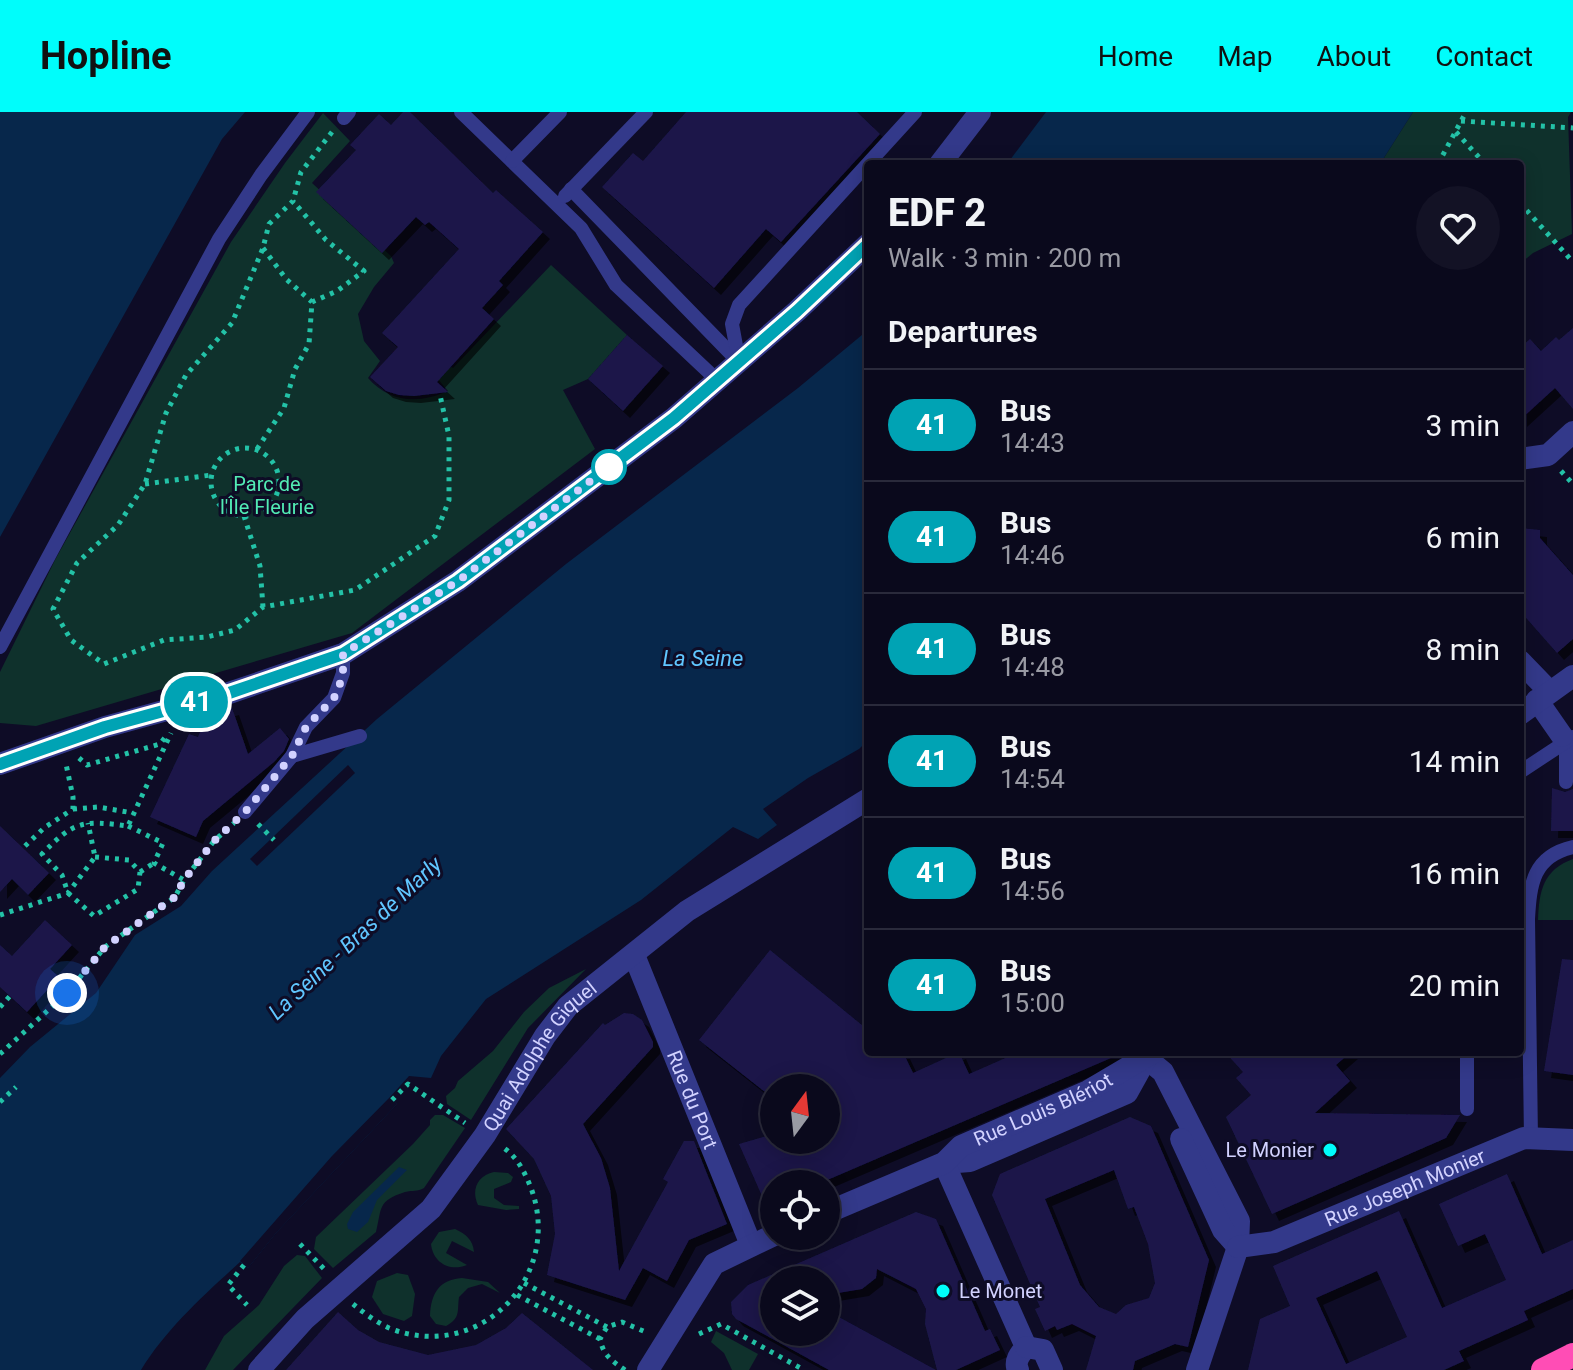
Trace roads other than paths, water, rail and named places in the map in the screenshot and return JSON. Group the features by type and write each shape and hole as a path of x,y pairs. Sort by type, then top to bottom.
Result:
{"highway":[{"path":"1543,1370 1573,1355"}],"street":[{"path":"943,160 980,112"},
{"path":"0,764 105,727 229,693 343,654 458,581 674,418 864,248"},
{"path":"1524,458 1548,455 1573,432"},
{"path":"1524,671 1536,702 1567,739"},
{"path":"1536,702 1573,676"},
{"name":"Quai Adolphe Giquel","path":"259,1370 335,1283 431,1209 485,1135 568,1006 687,911 864,801"},
{"name":"Rue du Port","path":"634,955 751,1245"},
{"name":"Rue Louis Blériot","path":"840,1207 944,1163 970,1161 1127,1093 1147,1056"},
{"path":"1150,1056 1163,1072 1239,1221 1238,1247 1200,1366"},
{"name":"Rue Joseph Monier","path":"1238,1247 1274,1242 1524,1138 1573,1140"},
{"path":"944,1163 1026,1347"},
{"path":"648,1370 714,1264 760,1241"},
{"path":"1018,1370 1018,1357 1026,1347"},
{"path":"1026,1347 1043,1350 1052,1370"}],"lane":[{"path":"0,647 219,239 308,112"},
{"path":"461,112 581,228 616,285 716,379"},
{"path":"512,161 560,112"},
{"path":"556,204 646,112"},
{"path":"871,160 915,112"},
{"path":"739,362 732,324 739,305 864,168"},
{"path":"571,189 739,362"},
{"path":"251,817 292,756 306,727 334,698 343,673 343,654"},
{"path":"292,756 360,736"},
{"path":"1524,769 1567,739"},
{"path":"1566,782 1567,739"},
{"path":"1531,1139 1530,887 1546,859 1573,847"},
{"path":"1467,1056 1467,1109"}],"water":[{"path":"0,112 245,112 222,139 0,537"},
{"path":"1046,112 1413,112 1383,160 1010,160"},
{"name":"La Seine","path":"864,333 864,744 763,809 777,825 758,839 733,827 641,900 486,999 441,1056 431,1078 409,1076 390,1097 397,1104 276,1233 248,1268 240,1262 213,1287 174,1326 141,1370 0,1370 0,1078 30,1047 96,993 135,935 181,906 212,871 377,719 566,564 798,388"},
{"path":"399,1167 407,1170 377,1200 368,1222 357,1232 348,1229 353,1212"}],"place":[{"name":"Le Monier","path":"1330,1150"},
{"name":"Le Monet","path":"943,1291"}],"park label":[{"name":"Parc de l'Île Fleurie","path":"267,496"}],"water label":[{"name":"La Seine - Bras de Marly","path":"355,938"}]}
